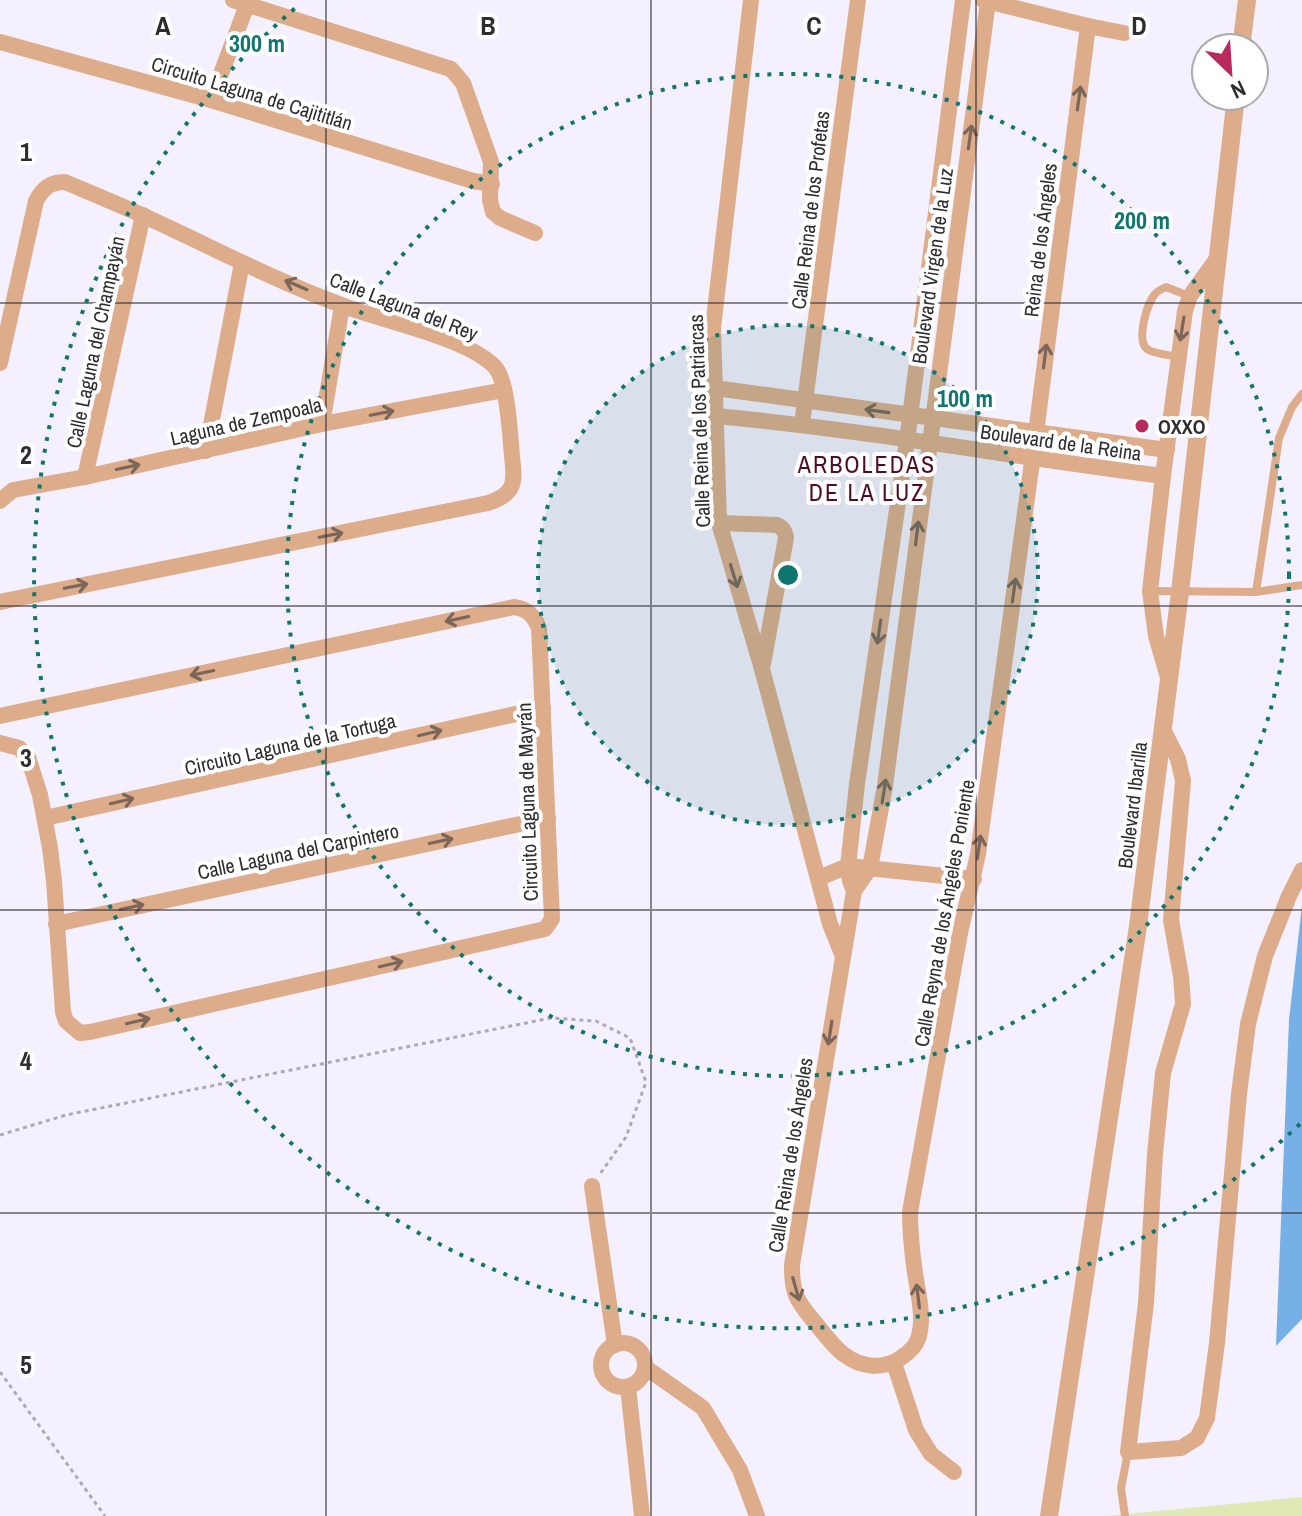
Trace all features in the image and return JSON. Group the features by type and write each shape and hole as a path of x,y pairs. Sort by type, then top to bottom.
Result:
{"street":[{"name":"Calle Reina de los Patriarcas","path":"751,0 713,328 719,523 819,878"},
{"name":"Calle Reina de los Profetas","path":"802,424 858,0"},
{"name":"Boulevard Virgen de la Luz","path":"848,866 907,441 963,0"},
{"path":"1243,32 1247,0"},
{"name":"Boulevard Virgen de la Luz","path":"870,868 885,786 985,1"},
{"path":"985,1 1124,33"},
{"path":"211,100 240,2 451,69 463,83 491,162 490,200 493,212 535,233"},
{"name":"Reina de los Ángeles","path":"1032,459 1088,26"},
{"name":"Circuito Laguna de Cajititlán","path":"0,42 211,100 473,181 492,184"},
{"name":"Boulevard Ibarilla","path":"1049,1516 1123,1037 1164,731 1234,112"},
{"name":"Calle Laguna del Rey","path":"0,363 36,201 47,185 65,182 342,306 455,343 485,360 500,374 515,477 510,490 497,500 0,602"},
{"name":"Calle Laguna del Champayán","path":"85,477 143,215"},
{"path":"1170,684 1156,636 1150,591 1182,326 1190,296 1216,260"},
{"path":"206,451 242,263"},
{"path":"322,424 342,306"},
{"name":"Boulevard de la Reina","path":"715,388 1167,450"},
{"name":"Laguna de Zempoala","path":"0,501 13,490 322,424 504,390"},
{"name":"Boulevard de la Reina","path":"716,416 802,424 1163,476"},
{"name":"Calle Reyna de los Ángeles Poniente","path":"894,1363 918,1341 920,1328 910,1212 960,933 974,879 1032,459"},
{"path":"719,523 777,525 786,532 762,669"},
{"name":"Circuito Laguna de Mayrán","path":"0,716 514,607 526,610 532,614 539,628 552,919 545,929 80,1033 66,1021 63,1012 54,881 35,775 28,757 19,748 0,743"},
{"name":"Circuito Laguna de la Tortuga","path":"45,818 543,708"},
{"path":"1164,731 1178,759 1183,781 1171,920 1183,1004 1163,1073 1146,1303 1128,1452 1181,1448 1197,1438 1207,1418 1248,1024 1265,956 1302,870"},
{"name":"Calle Laguna del Carpintero","path":"56,924 548,818"},
{"path":"843,956 830,924 819,878 848,866 974,879"},
{"name":"Calle Reina de los Ángeles","path":"848,866 854,891"},
{"name":"Calle Reina de los Ángeles","path":"870,868 854,891 792,1265 792,1283 797,1298 839,1352 853,1362 867,1365 894,1363"},
{"path":"592,1186 615,1345"},
{"path":"622,1343 641,1353 645,1367 640,1380 628,1387 614,1386 608,1382 600,1362 603,1354 622,1343"},
{"path":"894,1363 916,1430 931,1454 954,1472"},
{"path":"645,1367 703,1408 740,1470 757,1516"},
{"path":"628,1387 642,1516"}],"lane":[{"path":"1178,357 1148,350 1142,342 1142,329 1156,293 1166,287 1190,296"},
{"path":"1256,592 1279,438 1292,407 1302,394"},
{"path":"1150,591 1256,592 1302,585"},
{"path":"1125,1516 1121,1488 1128,1452"}],"path":[{"path":"0,1135 66,1115 551,1018 596,1021 630,1038 646,1082 626,1137 592,1186"},
{"path":"0,1372 105,1516"}],"green space":[{"path":"1302,1497 1302,1516 1107,1516"}],"water":[{"path":"1302,905 1302,1319 1276,1346 1289,1020"}],"place":[{"name":"OXXO","path":"1142,426"}],"district":[{"name":"ARBOLEDAS DE LA LUZ","path":"867,478"}]}
